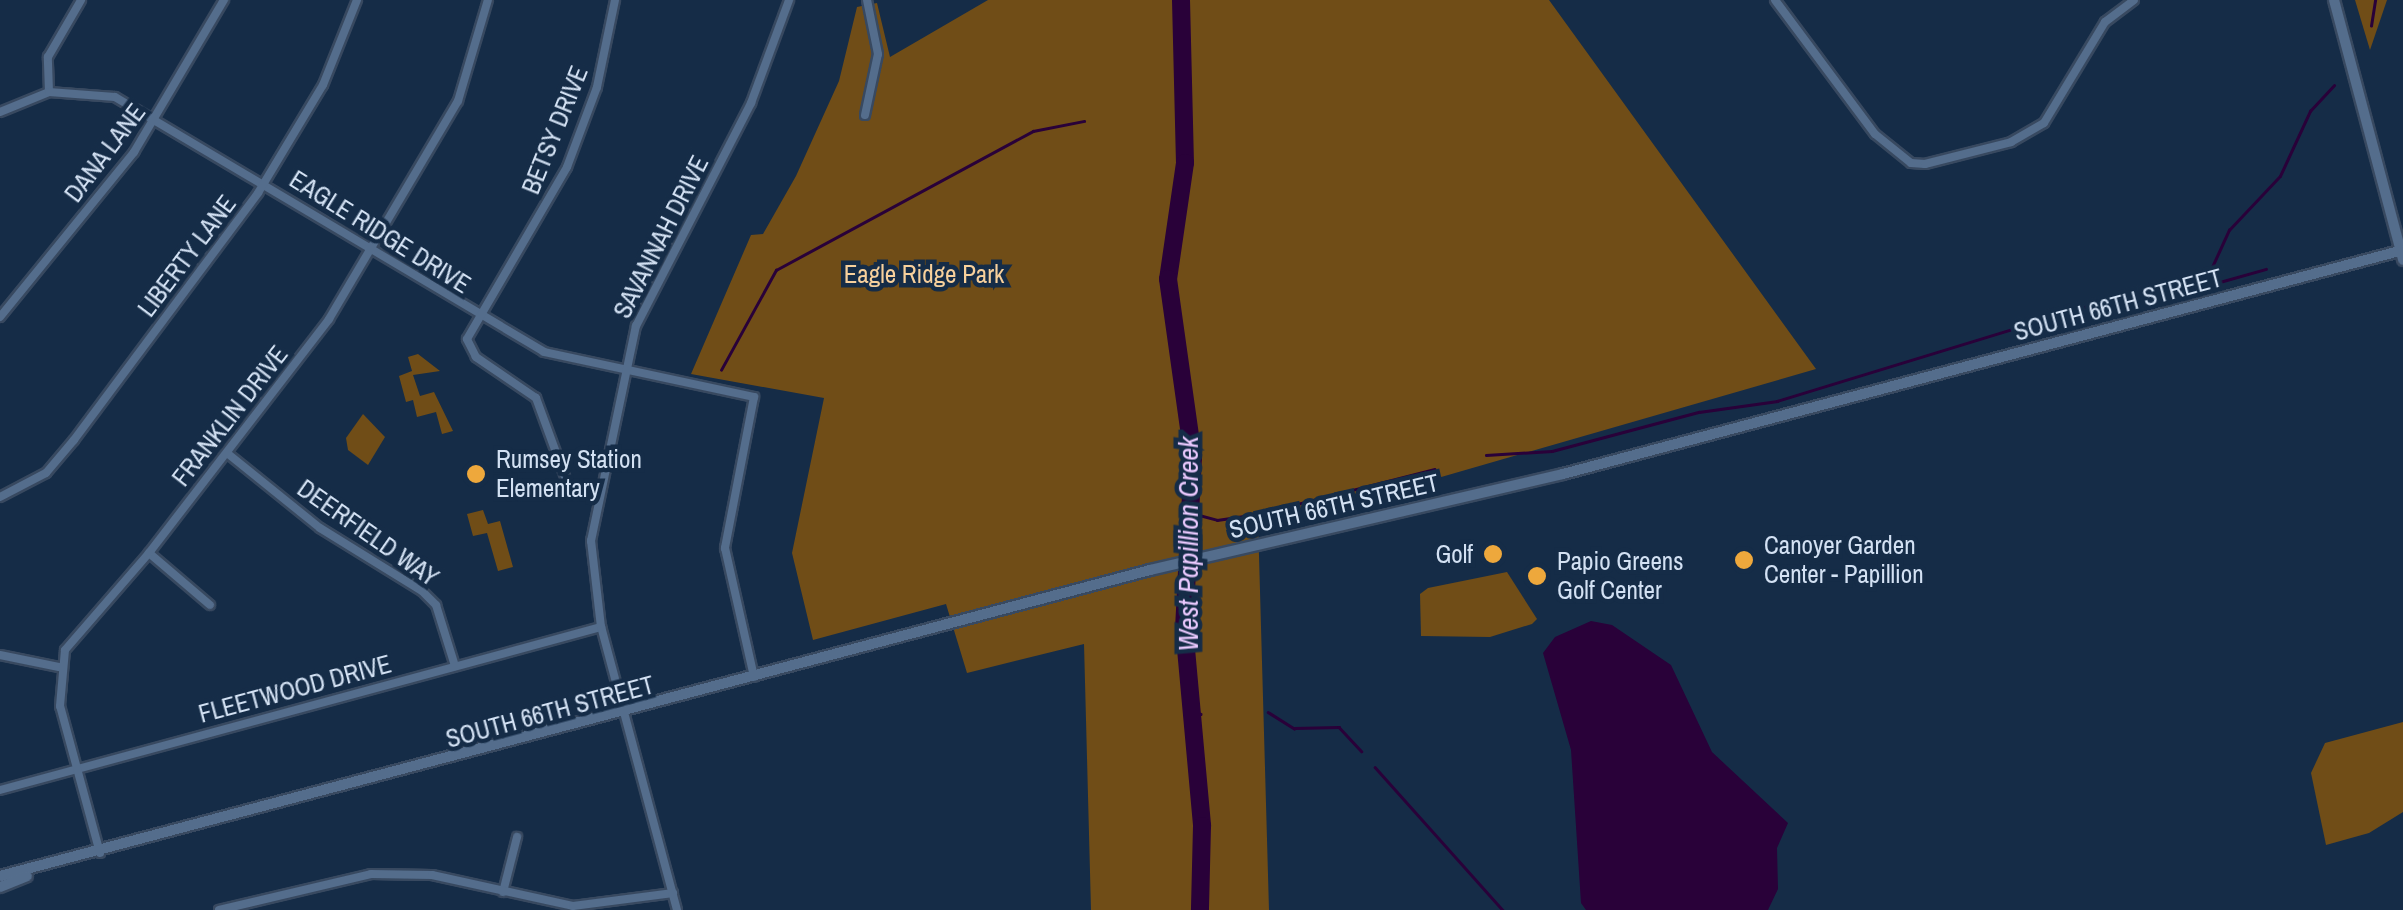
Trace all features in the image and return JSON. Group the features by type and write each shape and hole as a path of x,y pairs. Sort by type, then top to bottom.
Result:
{"street":[{"path":"49,92 48,57 81,0"},
{"name":"DANA LANE","path":"0,317 157,118 224,0"},
{"name":"LIBERTY LANE","path":"0,497 46,473 74,440 264,184 342,48 357,0"},
{"name":"FRANKLIN DRIVE","path":"59,668 76,630 149,554 329,319 458,101 488,0"},
{"name":"BETSY DRIVE","path":"599,496 568,484 536,398 470,350 467,339 567,168 597,87 615,0"},
{"name":"SAVANNAH DRIVE","path":"677,910 601,627 591,541 626,371 654,286 751,102 790,0"},
{"path":"865,115 878,54 866,0"},
{"path":"1775,0 1876,134 1911,163 1925,164 2011,142 2044,123 2101,27 2134,0"},
{"path":"2334,0 2402,254"},
{"name":"EAGLE RIDGE DRIVE","path":"0,112 49,92 116,97 157,118 480,318 544,352 754,397 725,548 754,677"},
{"name":"SOUTH 66TH STREET","path":"0,876 44,868 625,714 1150,570 1564,474 2402,254"},
{"name":"DEERFIELD WAY","path":"226,453 320,528 422,590 436,605 455,666"},
{"path":"149,554 210,606"},
{"name":"FLEETWOOD DRIVE","path":"0,790 78,772 601,627"},
{"path":"0,655 59,668 60,706 100,853"},
{"path":"503,892 517,837"},
{"name":"SOUTH 66TH STREET","path":"0,887 44,868"},
{"path":"219,910 372,874 432,875 573,906 673,893"}],"green space":[{"name":"Eagle Ridge Park","path":"988,0 1549,0 1816,369 1379,495 1377,488 1258,520 1269,910 1091,910 1084,644 967,673 946,604 813,640 792,553 824,398 691,374 751,235 763,234 796,176 839,81 857,7 877,3 890,57"},
{"path":"2355,0 2387,0 2370,50"},
{"path":"418,354 440,371 413,375 420,396 434,392 453,431 442,434 436,412 417,417 413,400 406,402 399,376 412,371 408,357"},
{"path":"363,414 385,437 368,465 348,450 346,438"},
{"path":"483,510 488,524 500,521 513,567 498,571 487,533 473,536 467,514"},
{"path":"1507,572 1537,619 1532,624 1490,637 1421,636 1420,594 1428,588"},
{"path":"2403,722 2403,812 2369,833 2326,845 2311,773 2325,743"}],"shaded area":[{"path":"1591,621 1612,625 1671,665 1712,752 1788,823 1777,848 1778,889 1768,910 1586,910 1581,903 1571,750 1543,653 1555,637"}],"waterway":[{"name":"West Papillion Creek","path":"1181,0 1185,163 1168,279 1193,457 1184,627 1202,826 1200,910"},
{"path":"2371,26 2375,0"},
{"path":"2196,285 2207,278 2229,230 2280,176 2310,111 2334,85"},
{"path":"721,370 776,270 1033,131 1084,121"},
{"path":"1486,455 1552,451 1699,412 1777,401 2104,301 2140,302 2176,286 2209,285 2266,269"},
{"path":"1188,512 1217,520 1258,514 1434,469"},
{"path":"1191,711 1201,714"},
{"path":"1268,712 1294,728 1339,727 1361,751"},
{"path":"1375,767 1503,910"}],"place":[{"name":"Rumsey Station Elementary","path":"476,474"},
{"name":"Golf","path":"1493,554"},
{"name":"Canoyer Garden Center - Papillion","path":"1744,560"},
{"name":"Papio Greens Golf Center","path":"1537,576"}]}
